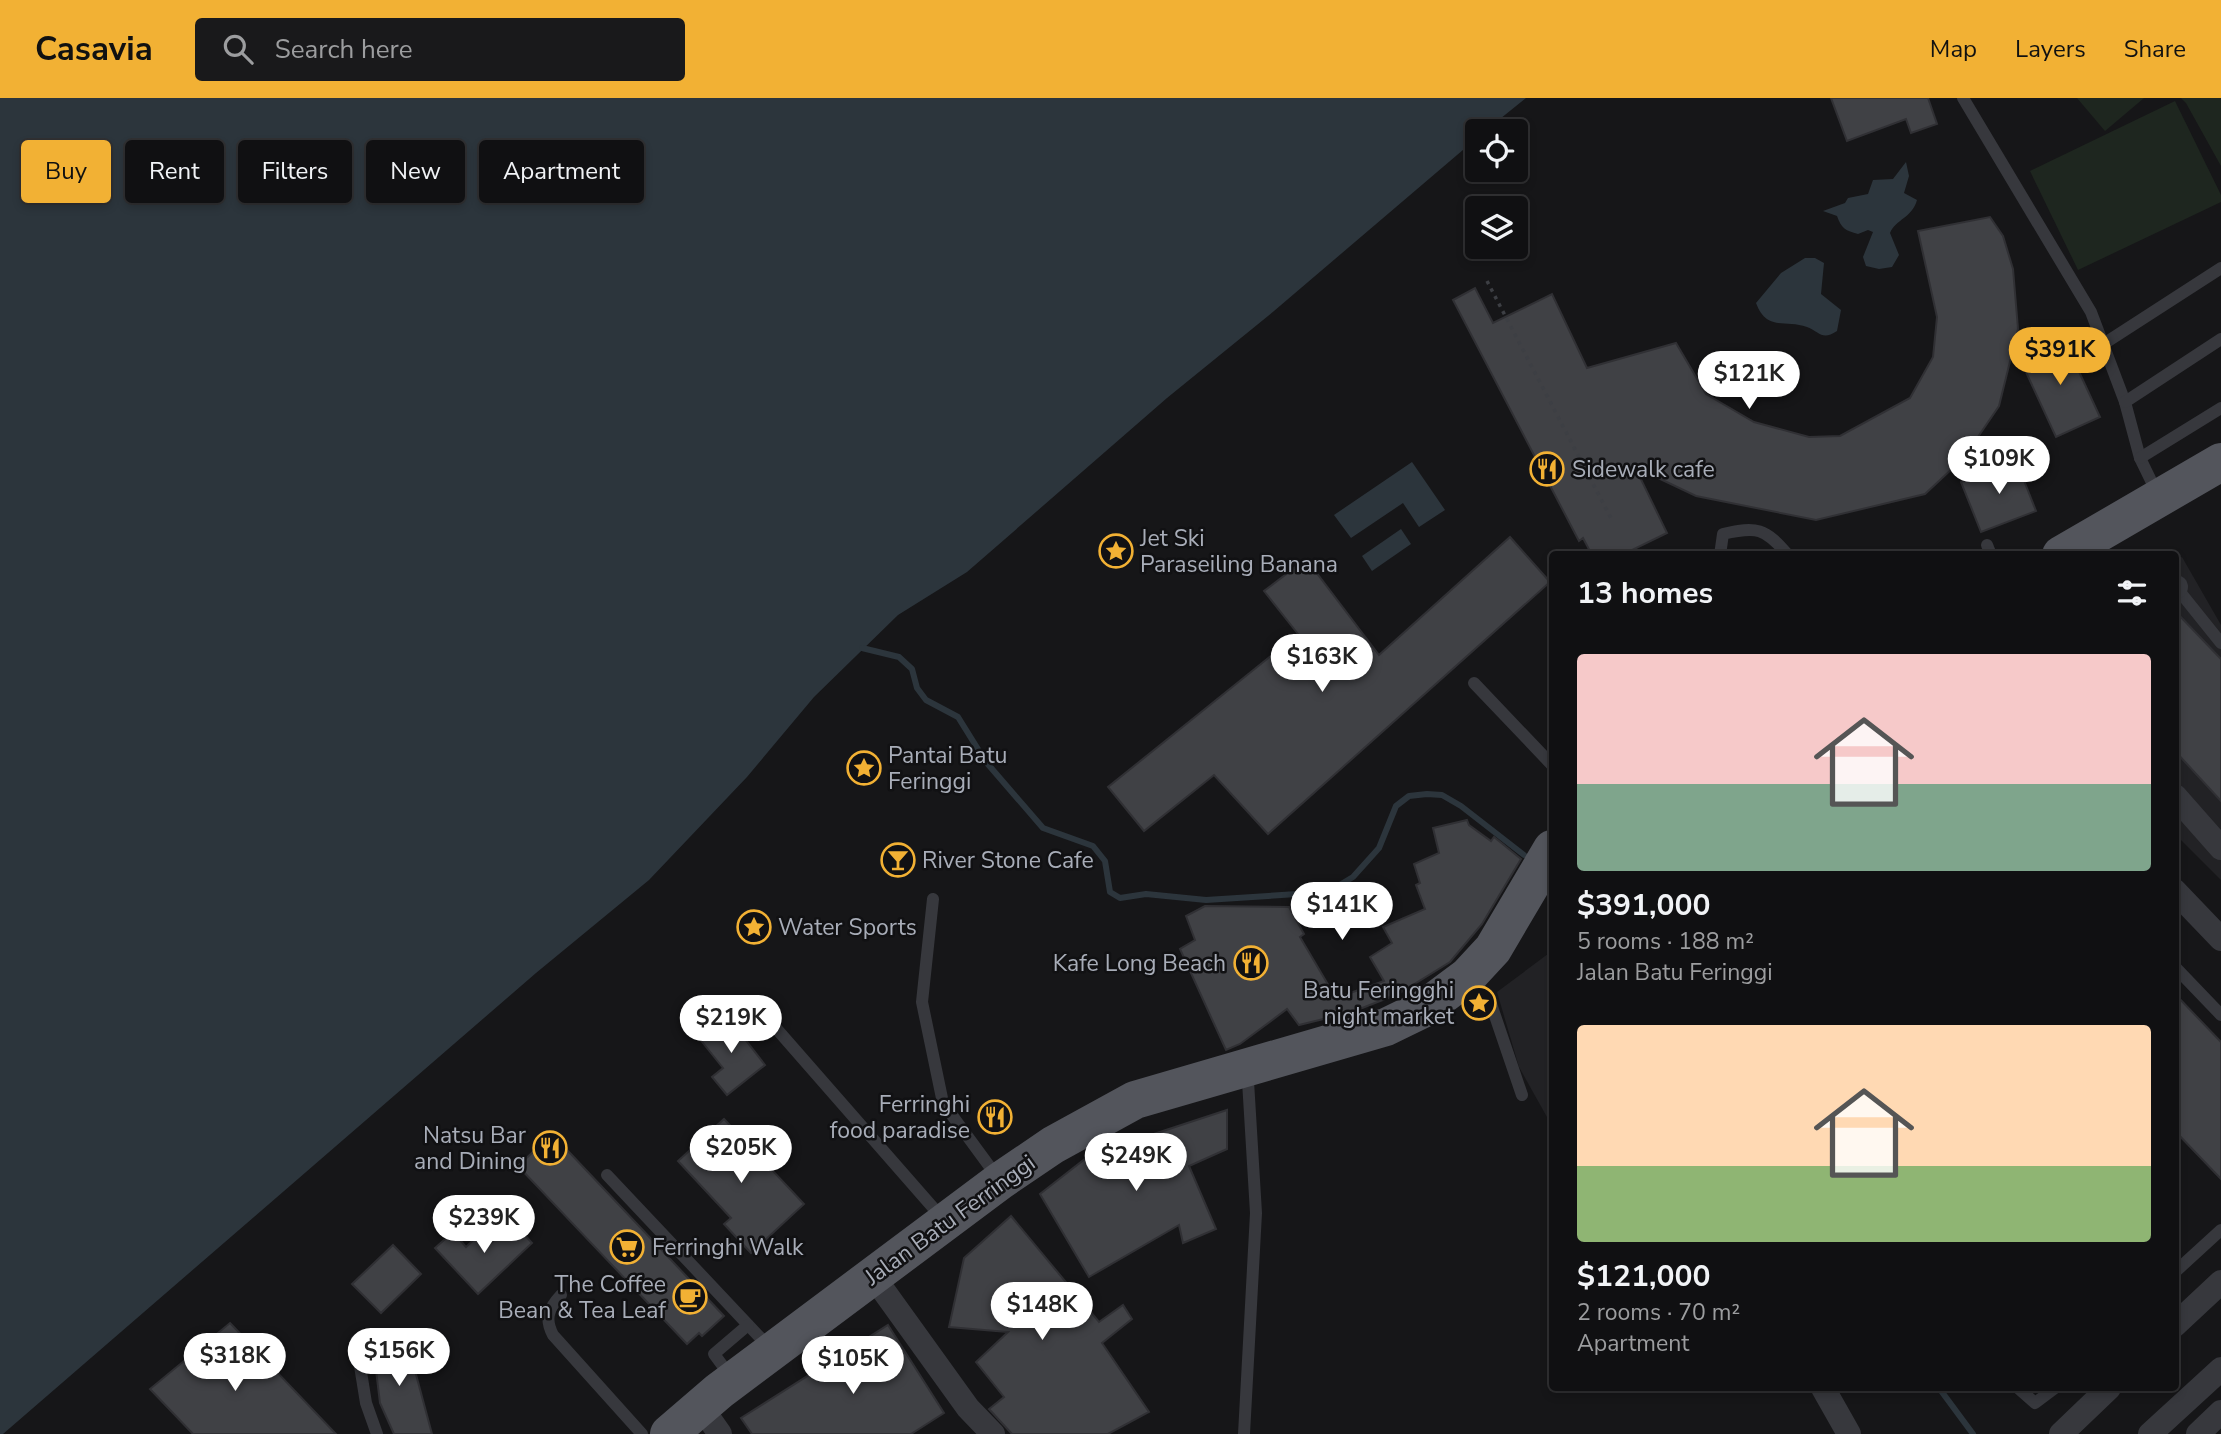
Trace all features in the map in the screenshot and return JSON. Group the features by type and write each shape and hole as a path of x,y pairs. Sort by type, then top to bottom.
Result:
{"main road":[{"path":"2068,551 2221,462"},
{"path":"2114,551 2221,481"},
{"name":"Jalan Batu Ferringgi","path":"1473,981 1549,854"},
{"name":"Jalan Batu Ferringgi","path":"669,1434 704,1423 779,1358 1005,1186 1060,1156 1139,1114 1247,1074 1395,1037 1436,1018 1504,955 1549,888"},
{"name":"Jalan Batu Ferringgi","path":"704,1423 734,1381 779,1358"}],"street":[{"path":"2179,801 2221,848"},
{"path":"2179,895 2217,928"},
{"path":"877,1282 968,1408 993,1434"},
{"path":"2179,1321 2221,1282"},
{"path":"2150,1434 2221,1369"},
{"path":"1825,1391 1849,1434"},
{"path":"2061,1434 2106,1391"},
{"path":"2198,1434 2221,1412"}],"lane":[{"path":"1963,98 2091,312 2105,343 2125,402 2140,458 2161,499"},
{"path":"2105,343 2221,268"},
{"path":"2125,402 2221,339"},
{"path":"2140,458 2221,408"},
{"path":"1721,551 1723,534 1751,528 1772,536 1785,551"},
{"path":"2179,591 2221,642"},
{"path":"1474,683 1549,762"},
{"path":"933,899 922,1003 943,1103 1005,1186"},
{"path":"2179,971 2221,1015"},
{"path":"1473,981 1491,1004 1522,1095"},
{"path":"768,1020 951,1228"},
{"path":"1244,1434 1256,1213 1247,1074"},
{"path":"607,1175 779,1358"},
{"path":"2179,1268 2221,1230"},
{"path":"561,1295 548,1311 547,1324 553,1335 642,1434"},
{"path":"734,1381 714,1354 748,1325"},
{"path":"356,1341 366,1403 377,1434"},
{"path":"2021,1391 2035,1403 2051,1391"}],"path":[{"path":"1487,281 1614,522"}],"shaded area":[{"path":"0,98 1526,98 1500,119 1465,119 1465,148 1167,398 967,572 898,615 814,697 747,777 649,880 536,973 0,1434"},
{"path":"2077,98 2144,98 2105,131"},
{"path":"2181,98 2221,98 2221,166 2186,103"},
{"path":"2175,101 2221,195 2221,202 2078,270 2030,171"},
{"path":"1906,162 1909,176 1904,193 1917,200 1912,211 1896,224 1890,233 1899,255 1892,267 1879,269 1866,266 1863,257 1873,232 1850,232 1842,226 1837,216 1823,211 1845,203 1848,198 1868,194 1873,180 1893,179"},
{"path":"1805,258 1815,258 1824,263 1821,294 1841,310 1837,331 1828,335 1821,335 1799,325 1771,321 1760,312 1756,303 1781,273"},
{"path":"1412,462 1445,510 1419,527 1403,503 1351,538 1334,515"},
{"path":"1401,529 1411,544 1372,571 1362,556"},
{"path":"2182,557 2221,625 2221,880 2179,838 2179,559"},
{"path":"1549,953 1549,1121 1519,1067 1497,992"}],"building":[{"path":"1831,98 1928,98 1937,124 1911,133 1906,119 1847,141"},
{"path":"1990,217 2003,236 2013,269 2018,329 1999,406 1956,469 1955,466 1925,494 1816,520 1696,496 1635,467 1667,533 1630,551 1590,551 1583,538 1579,541 1453,300 1475,288 1493,323 1552,294 1587,368 1676,343 1706,394 1754,422 1809,437 1840,436 1910,398 1933,357 1937,317 1918,231"},
{"path":"2063,337 2100,417 2056,437 2019,357"},
{"path":"2016,460 2036,511 1981,532 1961,482"},
{"path":"1510,537 1549,581 1268,834 1214,775 1144,831 1108,787 1298,634 1264,591 1306,559 1379,655"},
{"path":"2179,615 2221,659 2221,801 2179,755"},
{"path":"1467,820 1469,825 1491,841 1494,837 1521,859 1482,924 1450,962 1398,994 1352,1012 1299,1025 1287,1009 1240,1044 1226,1050 1180,949 1195,940 1186,916 1205,906 1289,907 1304,934 1300,937 1336,998 1384,981 1370,957 1392,943 1383,927 1425,909 1416,885 1420,883 1414,864 1439,853 1433,828"},
{"path":"2179,998 2221,1042 2221,1179 2179,1135"},
{"path":"727,1016 765,1065 727,1095 712,1077 723,1068 699,1038"},
{"path":"1227,1110 1227,1149 1189,1166 1216,1229 1183,1243 1179,1225 1089,1277 1040,1194 1090,1155"},
{"path":"724,1119 804,1204 751,1253 724,1224 731,1218 678,1161"},
{"name":"Ferringhi Walk","path":"552,1134 724,1316 702,1336 699,1333 687,1344 518,1166"},
{"path":"1011,1216 1099,1322 1123,1305 1132,1319 1102,1343 1149,1412 1108,1434 1012,1434 989,1409 1004,1397 976,1362 1008,1332 949,1327 964,1258"},
{"path":"513,1222 532,1243 478,1294 435,1248 453,1232 466,1247 482,1232 492,1242"},
{"path":"393,1245 421,1274 381,1313 352,1284"},
{"path":"230,1323 336,1434 193,1434 150,1389"},
{"path":"888,1325 944,1413 911,1434 752,1434 741,1418"},
{"path":"392,1334 414,1367 432,1434 394,1434 380,1403 372,1337"}],"waterway":[{"path":"862,648 899,657 912,669 917,688 926,700 958,717 986,762 1043,828 1093,846 1105,861 1110,892 1120,898 1146,894 1206,900 1328,892 1353,877 1379,848 1396,806 1409,796 1427,794 1442,795 1461,806 1524,855"},
{"path":"1941,1391 1973,1434"}],"place":[{"name":"Sidewalk cafe","path":"1547,469"},
{"name":"Jet Ski Paraseiling Banana","path":"1116,551"},
{"name":"Pantai Batu Feringgi","path":"864,768"},
{"name":"River Stone Cafe","path":"898,860"},
{"name":"Water Sports","path":"754,927"},
{"name":"Kafe Long Beach","path":"1251,963"},
{"name":"Batu Feringghi night market","path":"1479,1003"},
{"name":"Ferringhi food paradise","path":"995,1117"},
{"name":"Natsu Bar and Dining","path":"550,1148"},
{"name":"Ferringhi Walk","path":"627,1247"},
{"name":"The Coffee Bean & Tea Leaf","path":"690,1297"}]}
